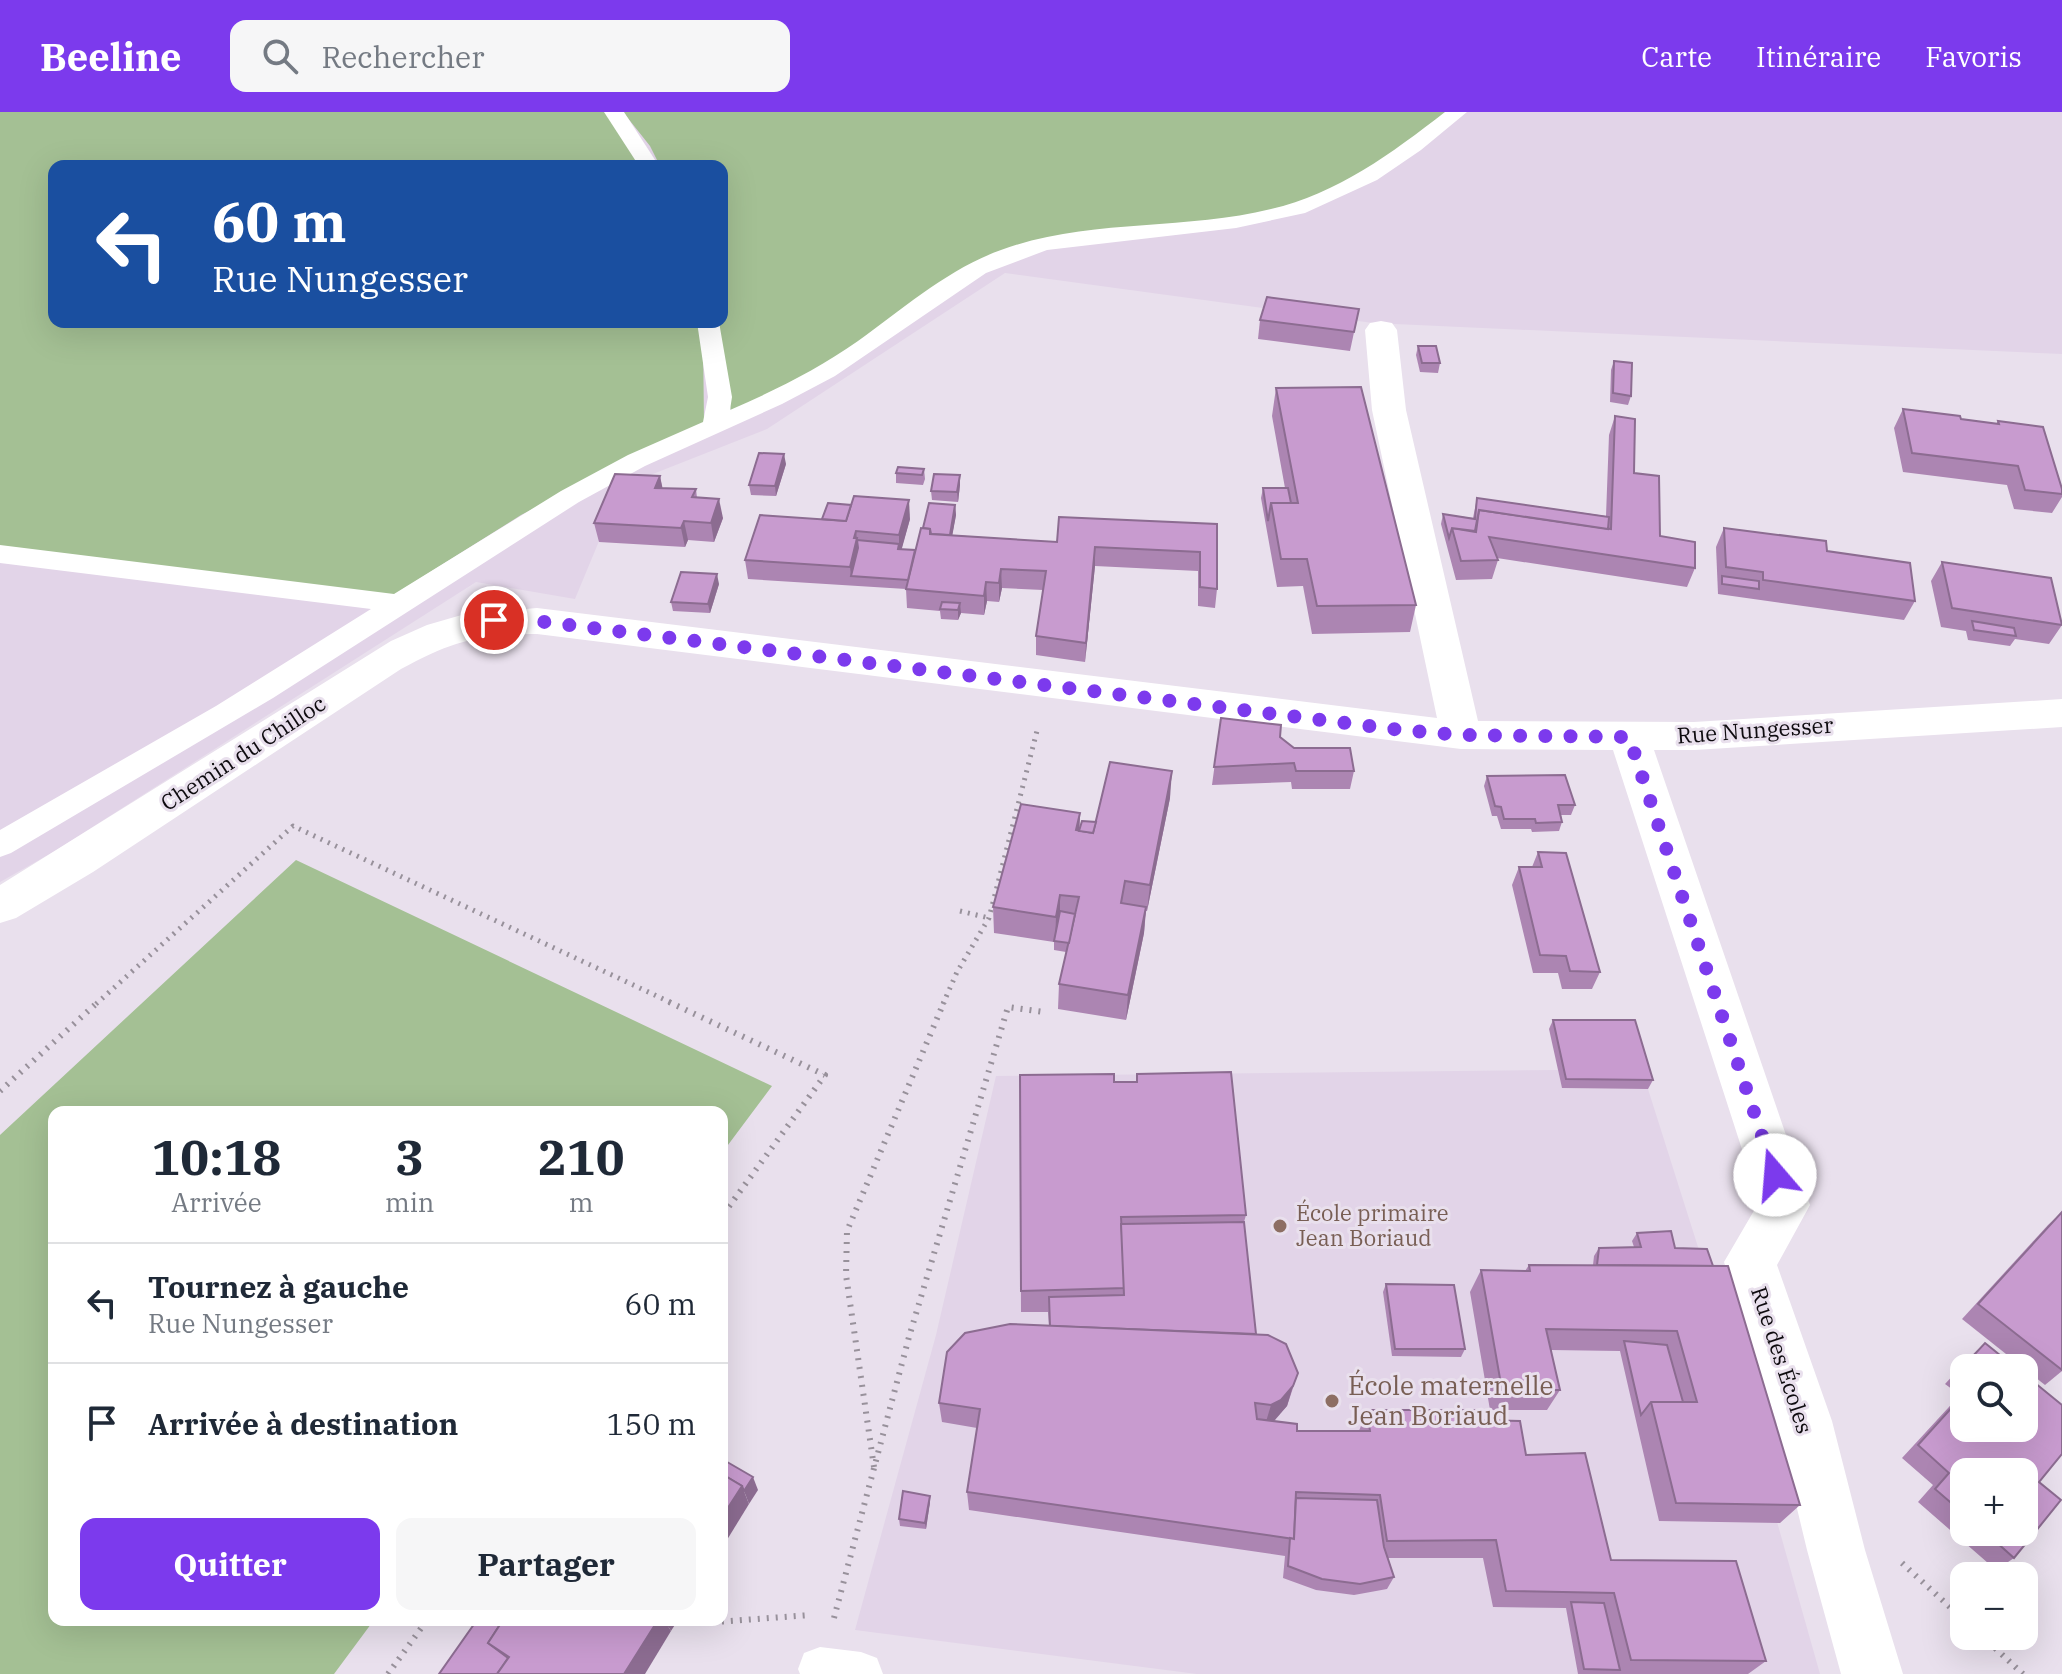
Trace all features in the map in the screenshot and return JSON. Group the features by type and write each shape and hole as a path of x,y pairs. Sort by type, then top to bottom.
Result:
{"street":[{"path":"1381,330 1389,410 1461,735"},
{"name":"Rue Nungesser","path":"494,620 537,621 1461,735 1629,737 2062,713"},
{"name":"Chemin du Chilloc","path":"0,906 82,860 193,784 398,654 443,633 494,620"},
{"name":"Rue des Écoles","path":"1629,737 1785,1205 1750,1262 1804,1421 1836,1550 1872,1674"}],"lane":[{"path":"614,112 645,160"},
{"path":"0,845 300,668 395,603 608,475 826,372 979,268 1014,253 1104,236 1215,225 1288,211 1363,182 1397,160 1457,112"},
{"path":"709,328 720,397 715,423"},
{"path":"0,554 395,603"}],"path":[{"path":"874,1467 846,1275 847,1231 957,972 989,918 1049,686"},
{"path":"0,1091 293,826 825,1075 728,1208"},
{"path":"960,911 989,918"},
{"path":"840,1671 835,1614 909,1337 1008,1007 1044,1012"},
{"path":"728,1621 835,1614"},
{"path":"388,1674 423,1626"},
{"path":"1997,1650 2023,1674"}],"shaded area":[{"path":"0,112 2062,112 2062,354 1373,323 1005,273 767,429 630,483 619,493 575,599 476,582 55,851 0,882"},
{"name":"École maternelle Jean Boriaud","path":"1558,1070 1562,1088 1648,1089 1711,1288 1820,1674 1197,1674 855,1630 936,1335 996,1076"}],"green space":[{"path":"0,112 605,112 636,160 48,160 48,328 700,328 704,423 521,515 392,596 0,549"},
{"path":"623,112 1448,112 1372,170 1292,206 1253,215 1015,248 818,369 731,412 718,328 728,328 728,160 657,160"},
{"path":"296,860 772,1086 728,1145 728,1106 48,1106 48,1626 370,1626 334,1674 0,1674 0,1135"}],"building":[{"path":"1267,297 1359,309 1354,332 1260,320"},
{"path":"1418,346 1436,346 1440,363 1422,363"},
{"path":"1614,361 1632,363 1631,396 1613,393"},
{"path":"1361,387 1416,605 1317,606 1307,559 1281,559 1271,503 1298,503 1276,388"},
{"path":"1903,409 1999,424 1998,421 2043,427 2062,494 2025,490 2018,466 1912,453"},
{"path":"1615,416 1635,419 1634,473 1659,476 1660,536 1695,542 1695,568 1489,537 1498,560 1461,561 1452,528 1476,532 1479,510 1611,529"},
{"path":"759,453 784,454 775,486 749,485"},
{"path":"898,467 924,469 922,475 896,473"},
{"path":"615,474 660,476 655,488 696,489 692,497 719,499 711,523 684,521 681,528 594,523"},
{"path":"934,474 960,475 957,492 931,491"},
{"path":"1263,488 1288,488 1291,503 1271,503 1268,521"},
{"path":"854,496 909,500 899,535 856,531 850,567 745,560 760,515 846,521"},
{"path":"1477,498 1609,517 1608,529 1479,510 1475,531 1452,528 1449,538 1443,514 1475,519"},
{"path":"828,503 851,505 846,521 822,519"},
{"path":"929,503 955,505 950,535 931,534 930,529 923,528"},
{"path":"1059,517 1217,524 1217,589 1200,587 1200,552 1095,547 1086,643 1036,636 1046,571 1001,569 999,583 986,582 984,596 906,589 921,528 930,529 930,534 1057,542"},
{"path":"1724,528 1826,541 1827,551 1910,563 1915,601 1763,580 1763,572 1726,567"},
{"path":"857,540 899,544 898,549 915,550 908,580 851,576"},
{"path":"1942,562 2051,578 2062,625 1952,608"},
{"path":"681,572 717,574 708,604 671,602"},
{"path":"1722,576 1759,581 1759,589 1722,584"},
{"path":"942,602 960,603 958,610 940,609"},
{"path":"1972,621 2014,628 2016,636 1974,630"},
{"path":"1221,718 1281,725 1280,737 1294,748 1350,748 1354,771 1296,771 1294,763 1214,767"},
{"path":"1110,762 1172,771 1150,885 1125,881 1121,903 1146,907 1128,995 1059,984 1079,897 1060,895 1056,917 993,907 1021,804 1080,813 1076,830 1093,833"},
{"path":"1565,775 1575,805 1558,805 1562,822 1536,823 1535,819 1504,819 1501,807 1495,806 1487,776"},
{"path":"1082,821 1096,822 1093,833 1079,831"},
{"path":"1538,852 1566,853 1600,972 1570,971 1566,956 1540,955 1519,867 1542,867"},
{"path":"1060,911 1075,914 1069,943 1054,941"},
{"path":"1553,1020 1635,1020 1653,1080 1566,1079"},
{"path":"1231,1072 1246,1215 1121,1217 1125,1288 1021,1291 1020,1075 1114,1074 1114,1082 1137,1082 1137,1074"},
{"path":"2062,1212 2062,1370 1978,1304"},
{"path":"1244,1222 1256,1334 1050,1326 1049,1297 1124,1295 1121,1224"},
{"path":"1671,1231 1675,1248 1707,1249 1713,1266 1597,1265 1599,1248 1641,1247 1637,1233"},
{"path":"1529,1265 1728,1266 1800,1505 1676,1503 1651,1402 1697,1402 1677,1331 1546,1329 1560,1390 1502,1390 1481,1270 1530,1271"},
{"path":"1386,1284 1454,1285 1465,1349 1395,1349"},
{"path":"1010,1324 1268,1335 1286,1344 1298,1373 1293,1386 1281,1400 1271,1405 1255,1403 1257,1419 1297,1424 1297,1431 1370,1431 1367,1410 1477,1410 1478,1420 1520,1421 1526,1455 1585,1453 1611,1560 1736,1561 1766,1661 1631,1660 1614,1593 1506,1591 1496,1540 1387,1541 1380,1495 1296,1492 1294,1539 967,1492 980,1409 939,1403 947,1352 965,1333"},
{"path":"1624,1341 1667,1345 1683,1402 1651,1402 1641,1415"},
{"path":"1985,1343 1999,1354 1975,1354"},
{"path":"2038,1385 2062,1405 2062,1454 2039,1482 2061,1500 2038,1528 2038,1458 1950,1458 1950,1502 1935,1489 1949,1473 1918,1445 1950,1410 1950,1442 2038,1442"},
{"path":"728,1462 753,1477 744,1491 742,1486 728,1478"},
{"path":"728,1478 742,1486 728,1508"},
{"path":"903,1491 930,1496 925,1523 899,1519"},
{"path":"1296,1498 1377,1500 1384,1547 1394,1577 1360,1584 1322,1579 1288,1566 1290,1538 1294,1539"},
{"path":"2001,1546 2024,1546 2014,1558"},
{"path":"1571,1602 1604,1603 1620,1670 1584,1669"},
{"path":"473,1626 499,1626 488,1643 508,1658 497,1674 439,1674"},
{"path":"499,1626 654,1626 624,1674 497,1674 509,1657 488,1643"}],"place":[{"name":"École primaire Jean Boriaud","path":"1280,1226"},
{"name":"École maternelle Jean Boriaud","path":"1332,1401"}],"route":[{"path":"494,620 537,621 1401,730 1461,735 1629,737 1775,1175"}]}
